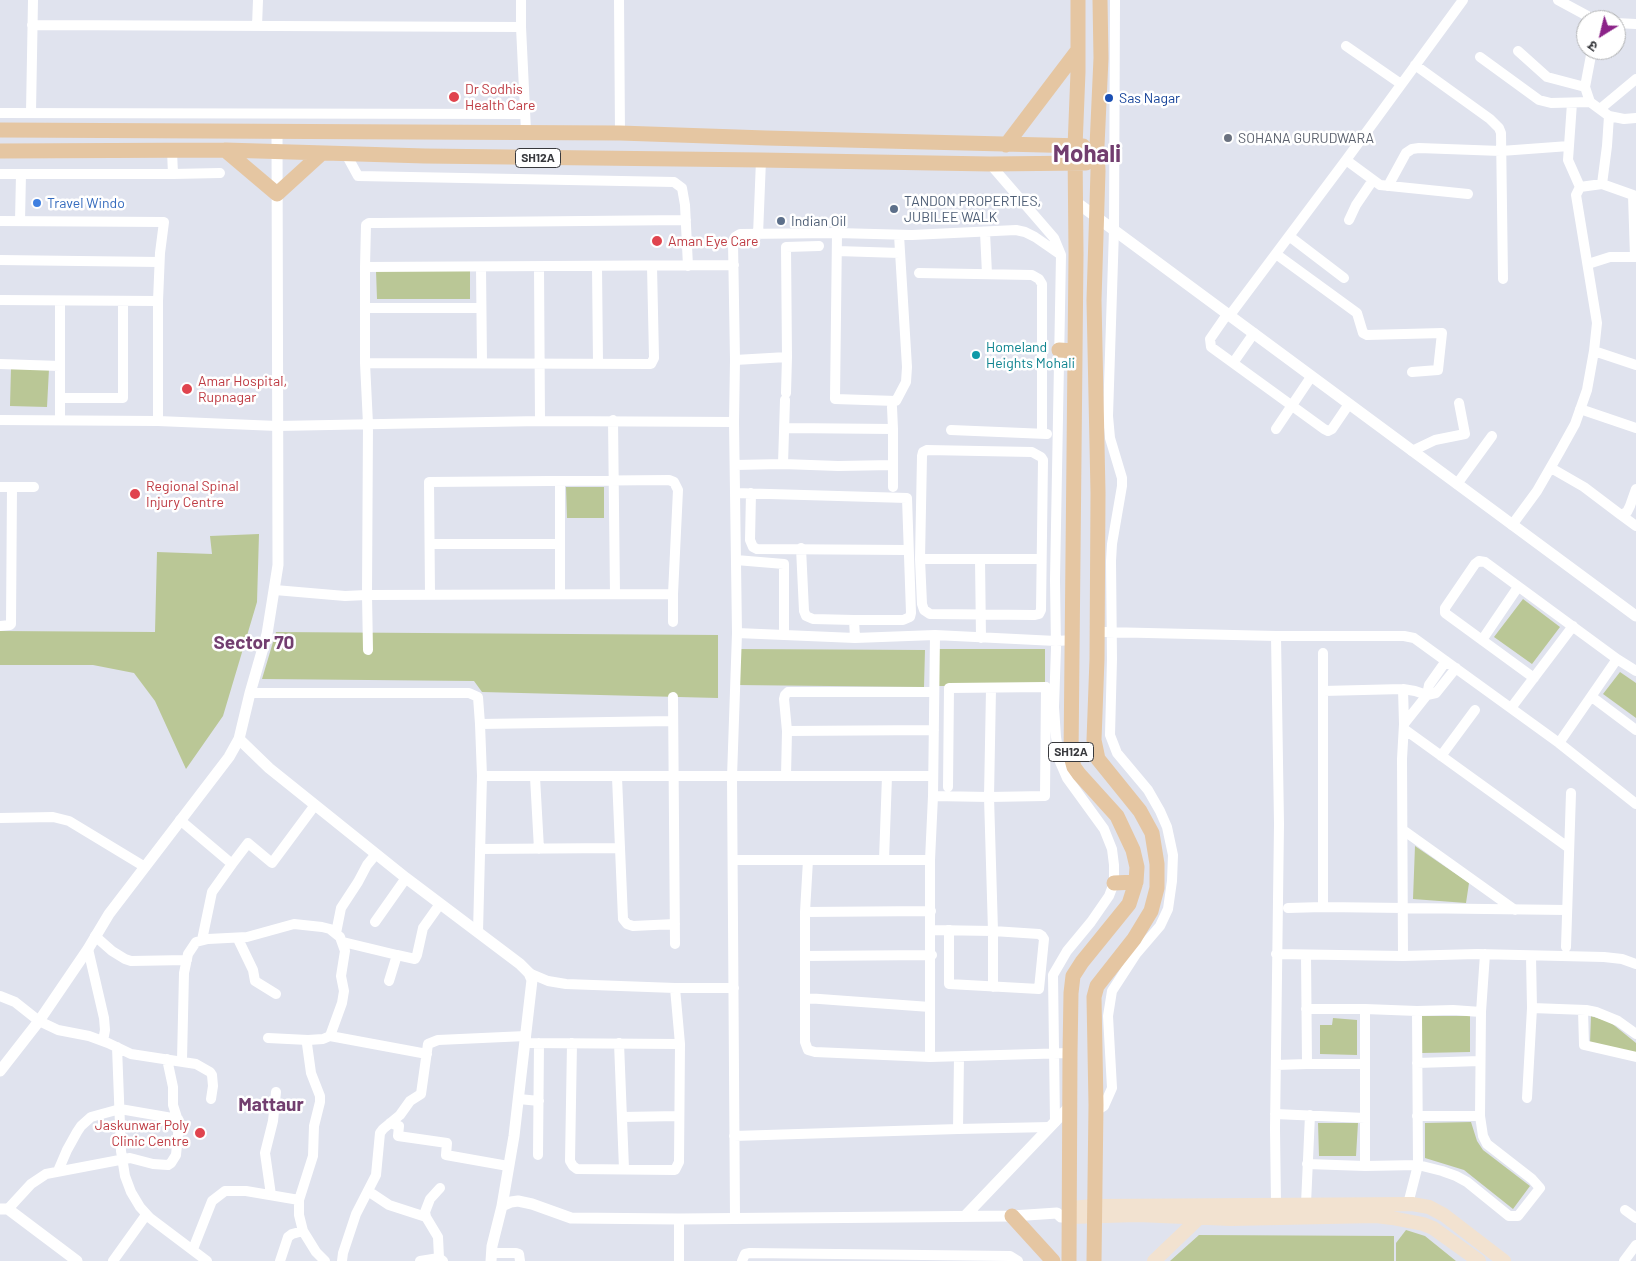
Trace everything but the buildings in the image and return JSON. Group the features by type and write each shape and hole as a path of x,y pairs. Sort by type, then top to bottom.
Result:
{"main road":[{"path":"1075,146 1078,0"},
{"path":"1097,146 1101,58 1100,0"},
{"path":"1006,145 1078,50"},
{"name":"SH12A","path":"0,130 620,132 1006,145 1097,146 1094,300 1098,493 1104,632 1098,659 1094,740 1098,759 1140,811 1152,832 1157,864 1157,888 1150,911 1134,939 1097,986 1094,997 1102,1045 1096,1111 1094,1261"},
{"name":"SH12A","path":"1069,1261 1066,1213 1071,1105 1070,1053 1073,976 1129,904 1136,882 1137,866 1133,850 1116,816 1079,774 1074,767 1071,756 1074,350 1068,254 1076,202 1075,146"},
{"name":"SH12A","path":"0,151 225,150 425,156 990,164 1097,163"},
{"path":"225,150 277,194 322,153"},
{"path":"1059,350 1074,350"},
{"path":"1079,774 1098,759"},
{"path":"1114,883 1136,882"},
{"path":"1066,1213 1276,1204 1408,1204 1429,1207 1444,1215 1504,1261"},
{"path":"1094,1211 1231,1219 1376,1216 1392,1218 1423,1224 1433,1228 1479,1261"},
{"path":"1012,1216 1053,1261"},
{"path":"1154,1261 1198,1218"}],"street":[{"path":"31,112 33,0"},
{"path":"257,26 258,0"},
{"path":"522,0 521,27 526,131"},
{"path":"618,0 620,132"},
{"path":"1102,1045 1112,992 1136,954 1160,926 1168,910 1173,855 1167,827 1160,812 1148,790 1117,753 1110,736 1112,658 1104,632 1112,544 1122,486 1122,478 1108,427 1114,230 1115,0"},
{"path":"1349,404 1332,429 1328,431 1211,347 1210,339 1276,254 1463,0"},
{"path":"1560,0 1578,10"},
{"path":"32,25 521,27"},
{"path":"1346,46 1401,84"},
{"path":"1518,51 1552,80 1585,87"},
{"path":"1480,57 1539,100 1546,103 1590,102"},
{"path":"1590,60 1585,87 1590,102 1609,116 1624,119 1636,118"},
{"path":"1415,65 1496,124 1501,133 1503,279"},
{"path":"1600,109 1636,79"},
{"path":"1572,103 1568,160 1580,187"},
{"path":"0,112 525,114"},
{"path":"1602,184 1609,116"},
{"path":"0,1070 39,1021 95,936 229,757 239,739 250,693 263,652 278,565 277,131"},
{"path":"1388,186 1406,152 1412,149 1501,151 1569,146"},
{"path":"172,151 173,174"},
{"path":"346,154 358,176 674,182 682,188 685,205 688,266"},
{"path":"758,234 761,160"},
{"path":"1346,160 1380,185 1468,194"},
{"path":"990,164 1068,254 1059,350 1054,707 1056,737 1060,762 1067,778 1104,829 1112,849 1114,865 1114,883 1109,896 1067,951 1053,975 1054,1054 1052,1124"},
{"path":"0,174 220,173"},
{"path":"20,221 21,174"},
{"path":"1349,220 1356,205 1373,180"},
{"path":"1580,187 1602,184 1634,195 1636,257 1610,257 1588,264"},
{"path":"1512,525 1537,491 1575,424 1586,390 1594,351 1597,323 1576,195 1580,187"},
{"path":"1076,202 1636,616"},
{"path":"368,650 368,424 365,363 365,230 369,223 686,220"},
{"path":"0,221 164,222 159,262 158,421"},
{"path":"735,1217 732,777 737,633 734,422 736,360 733,242 735,237 740,234 837,233 899,235 1016,230 1025,232 1068,254"},
{"path":"985,232 987,274"},
{"path":"837,233 835,399 861,400 896,401 906,382 907,367 899,235"},
{"path":"1289,236 1344,278"},
{"path":"783,464 787,357 786,247 819,246"},
{"path":"837,247 900,250"},
{"path":"1276,254 1351,308 1358,316 1363,333 1367,335 1442,333 1438,370 1412,372"},
{"path":"0,260 159,262"},
{"path":"365,267 734,265"},
{"path":"539,266 540,420"},
{"path":"597,266 598,363"},
{"path":"365,363 648,364 653,362 652,266"},
{"path":"481,267 482,363"},
{"path":"919,273 1032,275 1039,278 1042,284 1042,434"},
{"path":"0,300 158,301"},
{"path":"60,301 60,420"},
{"path":"60,398 123,398 123,301"},
{"path":"365,308 481,308"},
{"path":"1233,363 1254,333"},
{"path":"1594,351 1636,365"},
{"path":"736,360 787,357"},
{"path":"0,364 60,366"},
{"path":"1276,429 1311,377"},
{"path":"1412,451 1435,440 1465,434 1459,403"},
{"path":"892,408 894,465 892,487"},
{"path":"1580,409 1636,428"},
{"path":"0,420 158,421 277,426 540,420 734,422"},
{"path":"614,420 615,594"},
{"path":"1042,421 1058,421"},
{"path":"785,428 893,429"},
{"path":"951,430 1057,435"},
{"path":"1457,484 1492,436"},
{"path":"927,450 1032,452 1040,456 1043,460 1041,559 1041,610 1039,614 930,614 924,610 922,604 920,559 923,452 927,450"},
{"path":"735,465 894,465"},
{"path":"1551,468 1584,487 1636,526"},
{"path":"430,594 429,482 614,482 669,480 677,486 678,490 673,622"},
{"path":"560,482 560,594"},
{"path":"0,487 34,487"},
{"path":"0,626 12,624 12,487"},
{"path":"1621,515 1627,512 1636,489"},
{"path":"735,493 907,498 912,612 910,617 903,620 854,620 814,619 806,616 804,611 801,548"},
{"path":"751,493 750,540 753,547 757,549 908,550"},
{"path":"430,544 560,544"},
{"path":"920,559 1041,559"},
{"path":"980,559 981,638"},
{"path":"736,560 784,564 784,635"},
{"path":"1534,678 1445,613 1445,608 1479,560 1485,562 1636,671"},
{"path":"1482,640 1518,587"},
{"path":"275,590 345,596 673,594"},
{"path":"854,620 855,638"},
{"path":"1511,708 1573,626"},
{"path":"1104,632 1276,636 1404,636 1414,638 1559,743 1636,804"},
{"path":"737,633 855,638 935,636 1073,640"},
{"path":"930,1057 932,955 930,860 933,796 935,636"},
{"path":"1276,636 1279,824 1276,954 1276,1204"},
{"path":"1323,653 1323,907"},
{"path":"1559,743 1617,659"},
{"path":"1404,726 1427,695 1429,685 1446,661"},
{"path":"1323,691 1403,689 1427,695 1436,693 1456,668"},
{"path":"933,796 1045,796 1046,687 948,688 948,787"},
{"path":"992,689 989,797 993,987"},
{"path":"1403,689 1403,956"},
{"path":"786,776 784,699 788,692 934,692"},
{"path":"250,693 469,693 478,697 482,776 478,932"},
{"path":"673,697 675,944"},
{"path":"1592,697 1636,730"},
{"path":"1441,756 1475,710"},
{"path":"480,724 673,721"},
{"path":"1404,726 1441,756 1569,848"},
{"path":"786,731 934,730"},
{"path":"239,739 269,768 406,878 520,964 529,973 532,980 519,1099 502,1206 491,1257 516,1253 519,1254 520,1261"},
{"path":"482,776 933,776"},
{"path":"884,860 887,776"},
{"path":"535,777 539,849"},
{"path":"617,777 623,919 627,924 633,926 675,924"},
{"path":"1566,947 1571,793"},
{"path":"202,940 212,892 248,843 272,862 315,805"},
{"path":"0,818 53,817 69,821 145,867"},
{"path":"180,820 232,864"},
{"path":"1402,830 1515,910"},
{"path":"480,849 620,848"},
{"path":"336,933 341,908 367,865 376,854"},
{"path":"733,860 930,860"},
{"path":"808,860 805,912 805,1042 808,1050 815,1052 930,1057 1070,1053"},
{"path":"375,922 406,878"},
{"path":"343,942 415,959 421,933 440,904"},
{"path":"1288,908 1567,910"},
{"path":"805,912 931,910"},
{"path":"182,1060 183,987 187,960 192,946 202,940 264,934 294,924 322,927 336,933 343,942 346,951 341,976 344,997 330,1036"},
{"path":"931,930 949,930 993,931 1039,934 1044,939 1039,989 949,984 949,930"},
{"path":"95,936 112,951 132,961 187,960"},
{"path":"238,938 253,970 255,981 276,994"},
{"path":"88,949 104,1018 105,1030 102,1041"},
{"path":"1276,954 1403,956 1486,954 1604,957 1622,959 1636,964"},
{"path":"1308,1164 1418,1165 1456,1176 1467,1182 1509,1216 1518,1216 1540,1188 1532,1179 1488,1144 1483,1136 1480,1116 1481,1012 1486,954"},
{"path":"388,981 397,955"},
{"path":"806,956 932,955"},
{"path":"1306,955 1307,1064"},
{"path":"1527,1098 1532,1008 1531,956"},
{"path":"529,973 548,981 566,984 734,988"},
{"path":"572,1043 570,1161 577,1169 675,1170 679,1162 680,1044 675,988"},
{"path":"0,996 15,1002 39,1021 64,1032 82,1034 131,1054 182,1060 196,1064 212,1075 211,1099"},
{"path":"806,998 930,1007"},
{"path":"1532,1008 1583,1010 1607,1016 1636,1034"},
{"path":"1306,1009 1481,1012"},
{"path":"1365,1009 1365,1166"},
{"path":"1583,1010 1584,1045 1636,1057"},
{"path":"1408,1204 1418,1165 1417,1011"},
{"path":"268,1038 308,1040 323,1039 330,1036 427,1054"},
{"path":"342,1261 356,1214 376,1175 382,1128 400,1115 410,1101 421,1094 428,1044 438,1040 526,1039 539,1043 680,1044"},
{"path":"308,1040 310,1066 320,1096 320,1102 314,1126 313,1156 299,1200 299,1215 303,1230 316,1252 325,1261"},
{"path":"538,1154 539,1043"},
{"path":"619,1043 624,1169"},
{"path":"117,1047 122,1160 132,1192 146,1214 158,1226 200,1257 210,1207 216,1197 225,1191 239,1190 299,1200"},
{"path":"958,1129 959,1057"},
{"path":"77,1261 2,1207 38,1178 58,1171 135,1158 146,1163 168,1165 171,1163 176,1155 179,1124 173,1106 173,1087 167,1059"},
{"path":"1417,1063 1480,1061"},
{"path":"1276,1065 1364,1064"},
{"path":"271,1195 266,1153 273,1120 276,1092"},
{"path":"519,1099 539,1101"},
{"path":"965,1216 1071,1105"},
{"path":"58,1171 67,1150 81,1126 92,1117 120,1109 178,1118"},
{"path":"1275,1114 1365,1118"},
{"path":"1306,1204 1310,1115"},
{"path":"622,1117 679,1116"},
{"path":"1417,1116 1480,1116"},
{"path":"390,1123 399,1126 398,1136 447,1143 446,1156 508,1166"},
{"path":"734,1136 1052,1124"},
{"path":"420,1261 422,1259 441,1260 438,1237 425,1212 428,1202 440,1188"},
{"path":"368,1191 389,1205 426,1217"},
{"path":"502,1206 518,1201 571,1218 1012,1216 1066,1213"},
{"path":"1625,1210 1636,1218"},
{"path":"113,1261 146,1214"},
{"path":"679,1261 680,1219"},
{"path":"280,1261 288,1237 303,1230"},
{"path":"1624,1261 1636,1245"},
{"path":"742,1261 745,1254 750,1253 779,1257 966,1258 1010,1256 1018,1261"}],"green space":[{"path":"376,271 470,271 470,299 377,299"},
{"path":"11,368 49,369 47,407 10,406"},
{"path":"566,487 604,487 604,518 567,518"},
{"path":"259,534 257,602 223,716 186,769 155,701 134,673 93,665 0,665 0,631 155,632 157,552 212,554 210,536"},
{"path":"1523,599 1560,627 1532,664 1494,637"},
{"path":"276,632 718,635 718,698 482,692 474,681 262,679"},
{"path":"736,649 925,650 924,687 736,685"},
{"path":"936,649 1045,649 1045,686 936,686"},
{"path":"1620,672 1636,683 1636,718 1603,694"},
{"path":"1415,846 1469,883 1466,903 1413,899"},
{"path":"1422,1016 1470,1016 1470,1052 1422,1053"},
{"path":"1591,1016 1610,1022 1636,1043 1636,1053 1590,1044"},
{"path":"1333,1018 1357,1020 1357,1055 1320,1054 1320,1025 1332,1025"},
{"path":"1471,1122 1477,1141 1483,1150 1530,1186 1513,1209 1464,1170 1425,1158 1425,1123"},
{"path":"1318,1123 1358,1123 1356,1156 1319,1156"},
{"path":"1406,1230 1425,1236 1456,1261 1396,1261 1396,1243"},
{"path":"1199,1235 1394,1236 1394,1261 1170,1261"}],"place":[{"name":"Dr Sodhis Health Care","path":"454,97"},
{"name":"Sas Nagar","path":"1109,98"},
{"name":"SOHANA GURUDWARA","path":"1228,138"},
{"name":"Travel Windo","path":"37,203"},
{"name":"TANDON PROPERTIES, JUBILEE WALK","path":"894,209"},
{"name":"Indian Oil","path":"781,221"},
{"name":"Aman Eye Care","path":"657,241"},
{"name":"Homeland Heights Mohali","path":"976,355"},
{"name":"Amar Hospital, Rupnagar","path":"187,389"},
{"name":"Regional Spinal Injury Centre","path":"135,494"},
{"name":"Jaskunwar Poly Clinic Centre","path":"200,1133"}],"district":[{"name":"Mohali","path":"1087,154"},
{"name":"Sector 70","path":"254,643"},
{"name":"Mattaur","path":"271,1105"}]}
